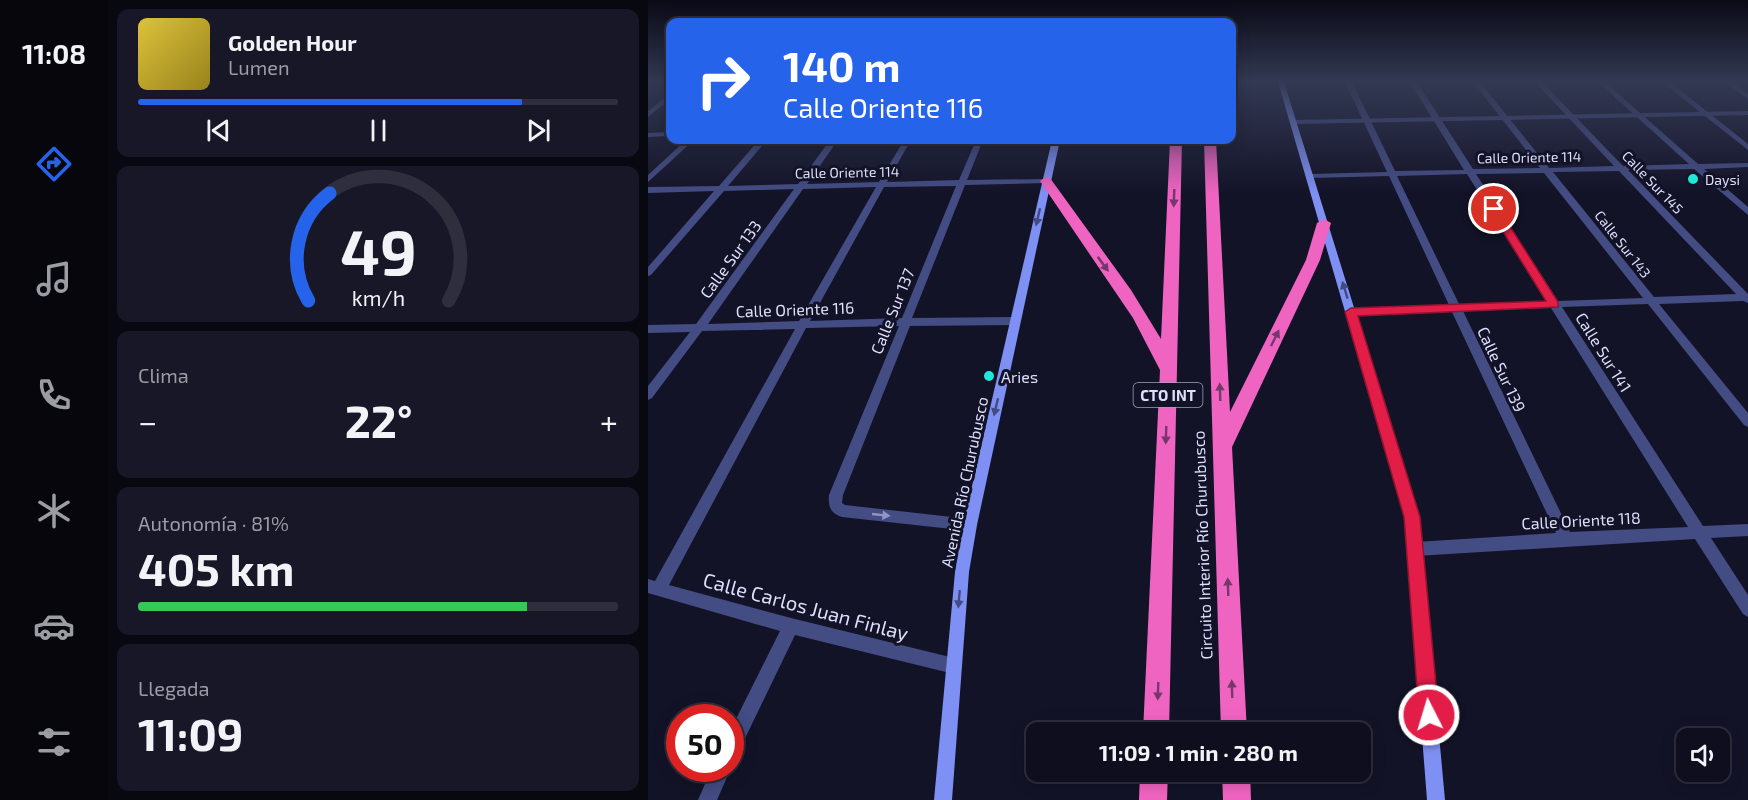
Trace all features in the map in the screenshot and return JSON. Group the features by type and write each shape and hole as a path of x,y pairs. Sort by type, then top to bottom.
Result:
{"highway":[{"name":"Circuito Interior Río Churubusco","path":"1156,722 1176,144"},
{"name":"Circuito Interior Río Churubusco","path":"1210,144 1234,722"},
{"path":"1046,181 1144,321 1154,337 1168,374"},
{"path":"1222,447 1313,261 1324,223"},
{"path":"1153,800 1154,782"},
{"path":"1236,782 1237,800"}],"main road":[{"path":"1293,122 1412,517 1436,800"},
{"name":"Avenida Río Churubusco","path":"943,800 962,572 970,525 1055,144"}],"street":[{"path":"1293,122 1425,119"},
{"name":"Calle Sur 141","path":"1437,119 1748,609"},
{"name":"Calle Sur 143","path":"1506,119 1748,422"},
{"name":"Calle Sur 145","path":"1573,119 1747,298"},
{"path":"1642,119 1748,212"},
{"path":"1711,119 1748,148"},
{"name":"Calle Sur 139","path":"1367,121 1566,538"},
{"path":"648,135 666,134"},
{"path":"648,180 686,144"},
{"path":"648,273 760,144"},
{"name":"Calle Sur 133","path":"648,395 831,144"},
{"path":"654,587 884,185 905,144"},
{"name":"Calle Sur 137","path":"970,525 842,511 835,505 836,495 977,144"},
{"name":"Calle Oriente 114","path":"1310,176 1748,165"},
{"name":"Calle Oriente 114","path":"648,190 1046,181"},
{"path":"1351,312 1747,298"},
{"name":"Calle Oriente 116","path":"648,329 1015,321"},
{"name":"Calle Oriente 118","path":"1416,549 1566,538 1748,530"},
{"name":"Calle Carlos Juan Finlay","path":"654,587 791,626 954,666"},
{"path":"744,722 791,626"},
{"path":"707,800 715,782"}],"place":[{"name":"Daysi","path":"1693,179"},
{"name":"Aries","path":"989,376"}],"route":[{"path":"1429,715 1412,517 1351,312 1554,304 1494,209"}]}
